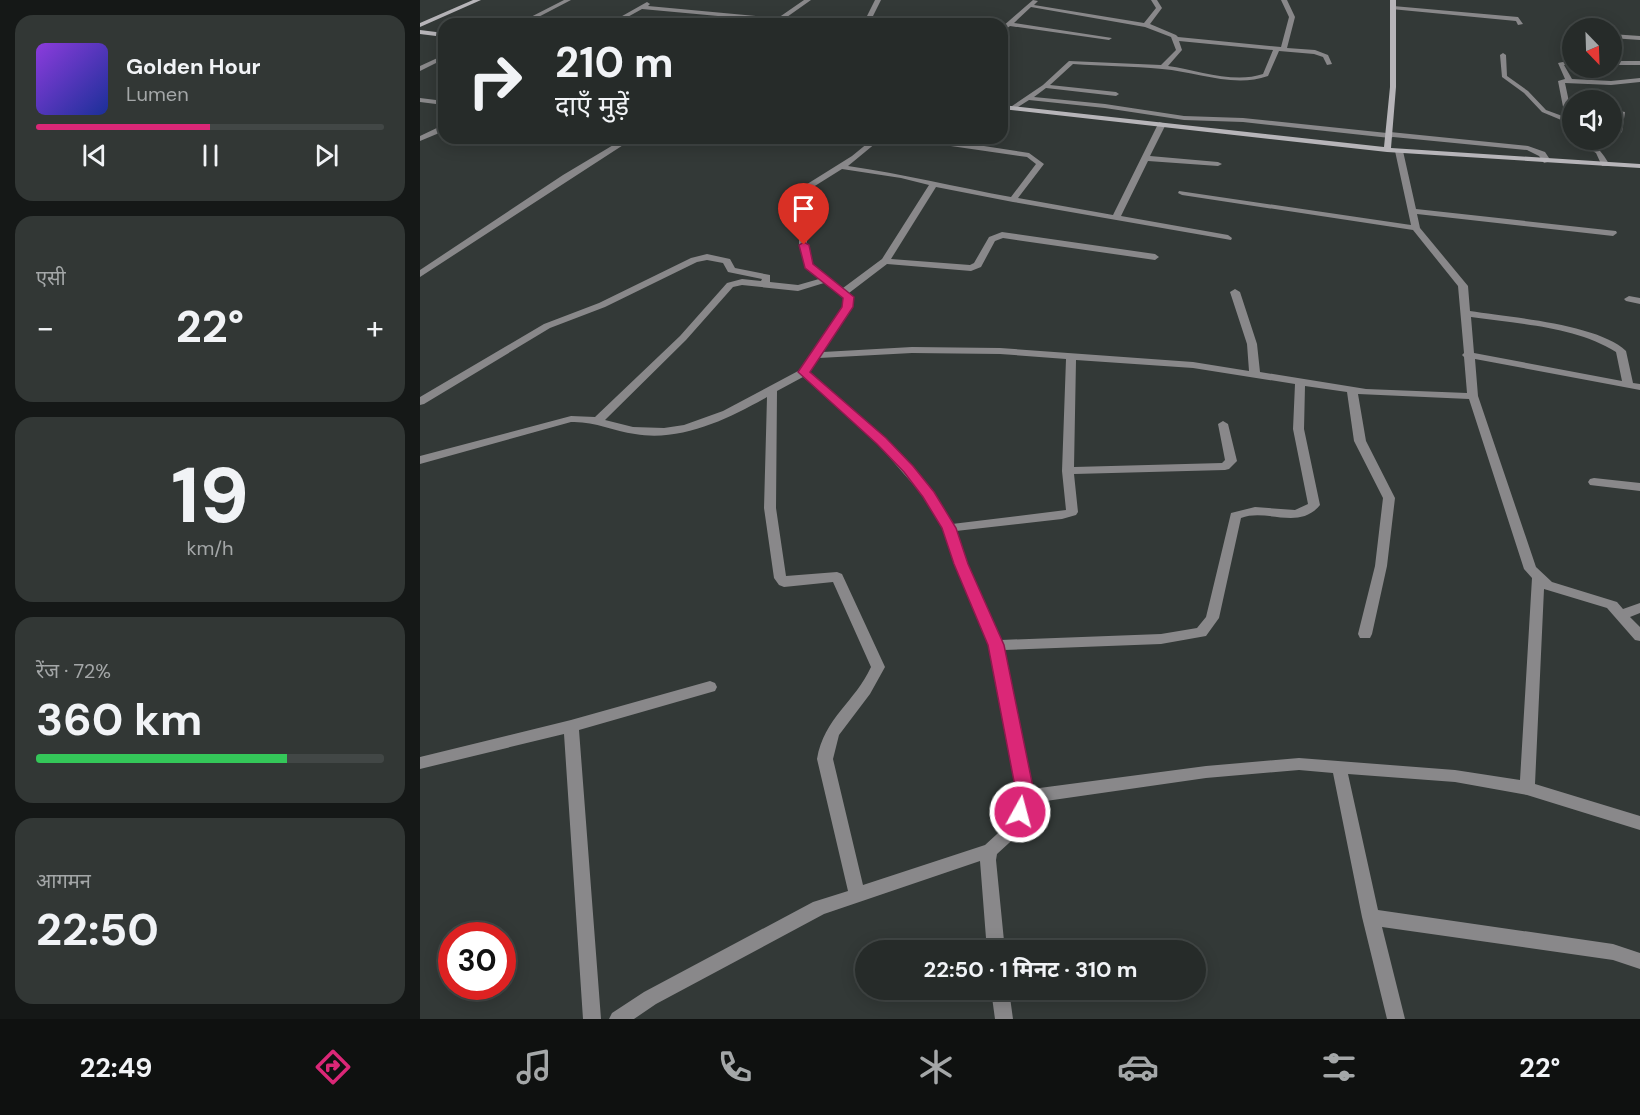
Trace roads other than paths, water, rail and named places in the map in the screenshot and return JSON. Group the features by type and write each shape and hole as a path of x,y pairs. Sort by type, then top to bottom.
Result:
{"main road":[{"path":"420,25 478,0"},
{"path":"1393,4 1390,135 1393,151"},
{"path":"420,32 438,34"},
{"path":"1008,108 1393,151 1640,166"}],"street":[{"path":"532,18 568,0"},
{"path":"621,18 653,0"},
{"path":"782,18 808,0"},
{"path":"870,18 878,0"},
{"path":"1146,25 1159,8 1154,0"},
{"path":"1011,109 1045,86 1068,63 1075,61 1163,66 1241,80 1255,80 1266,75 1280,49 1292,17 1284,0"},
{"path":"1009,24 1034,3 1146,25 1172,35 1175,39 1179,50 1163,66"},
{"path":"1393,4 1518,19 1520,24"},
{"path":"641,7 740,18"},
{"path":"1009,24 1109,38"},
{"path":"1622,37 1640,38"},
{"path":"1175,39 1322,54 1326,56 1329,64"},
{"path":"1503,55 1504,76 1526,92 1544,111 1562,118"},
{"path":"420,69 438,60"},
{"path":"1622,63 1640,63"},
{"path":"1563,90 1561,81 1569,80 1611,83 1640,81"},
{"path":"1045,86 1116,94"},
{"path":"1027,98 1184,118 1243,120 1528,148 1542,154 1547,161"},
{"path":"420,100 438,103"},
{"path":"1116,218 1162,124"},
{"path":"420,139 438,131"},
{"path":"420,274 566,177 620,144"},
{"path":"420,460 556,421 584,418 641,432 667,431 724,416 804,372 848,307 848,297 808,266 804,245 803,198 807,188 842,166 870,144"},
{"path":"951,144 1029,155 1037,160 1040,164 1013,200"},
{"path":"1595,150 1599,152 1605,164"},
{"path":"1393,151 1413,211 1416,228 1463,286 1467,355 1473,396 1530,569 1547,585 1612,605 1640,636"},
{"path":"1145,158 1218,164"},
{"path":"842,166 1013,200 1228,238"},
{"path":"844,292 885,261 934,184"},
{"path":"1182,193 1416,228"},
{"path":"1413,211 1612,233"},
{"path":"885,261 971,268 978,265 992,239 1002,235 1155,257"},
{"path":"420,402 547,326 602,305 694,260 707,257 727,261 731,270 767,277 765,285"},
{"path":"598,421 683,339 730,285 737,282 798,288 827,279"},
{"path":"1235,292 1252,344 1256,375"},
{"path":"1465,314 1561,329 1610,343 1621,351 1628,384"},
{"path":"816,355 1000,351 1071,358 1193,365 1352,390 1473,396"},
{"path":"1467,355 1640,387"},
{"path":"949,528 1069,513 1072,508 1068,471 1071,358"},
{"path":"618,1019 650,998 819,908 990,850 1014,828 1026,797 996,645 961,564 949,528 929,495 908,469 881,441 804,372"},
{"path":"996,645 1161,639 1201,632 1212,618 1235,516 1246,512 1294,516 1314,505 1298,430 1296,407 1300,383"},
{"path":"772,390 770,508 780,578 784,582 791,583 837,577 878,667 874,678 832,729 825,743 825,759 857,895"},
{"path":"1352,390 1360,441 1389,498 1382,566 1365,634"},
{"path":"1068,471 1225,466 1231,461 1223,424"},
{"path":"1594,482 1640,487"},
{"path":"1527,788 1538,578"},
{"path":"1621,615 1640,608"},
{"path":"420,763 571,726 710,687"},
{"path":"571,726 592,1019"},
{"path":"1026,797 1206,772 1299,764 1455,776 1527,788 1640,823"},
{"path":"1339,767 1371,917 1396,1019"},
{"path":"990,850 987,869 995,940"},
{"path":"1371,917 1613,952 1640,961"},
{"path":"1001,1000 1004,1019"}]}
